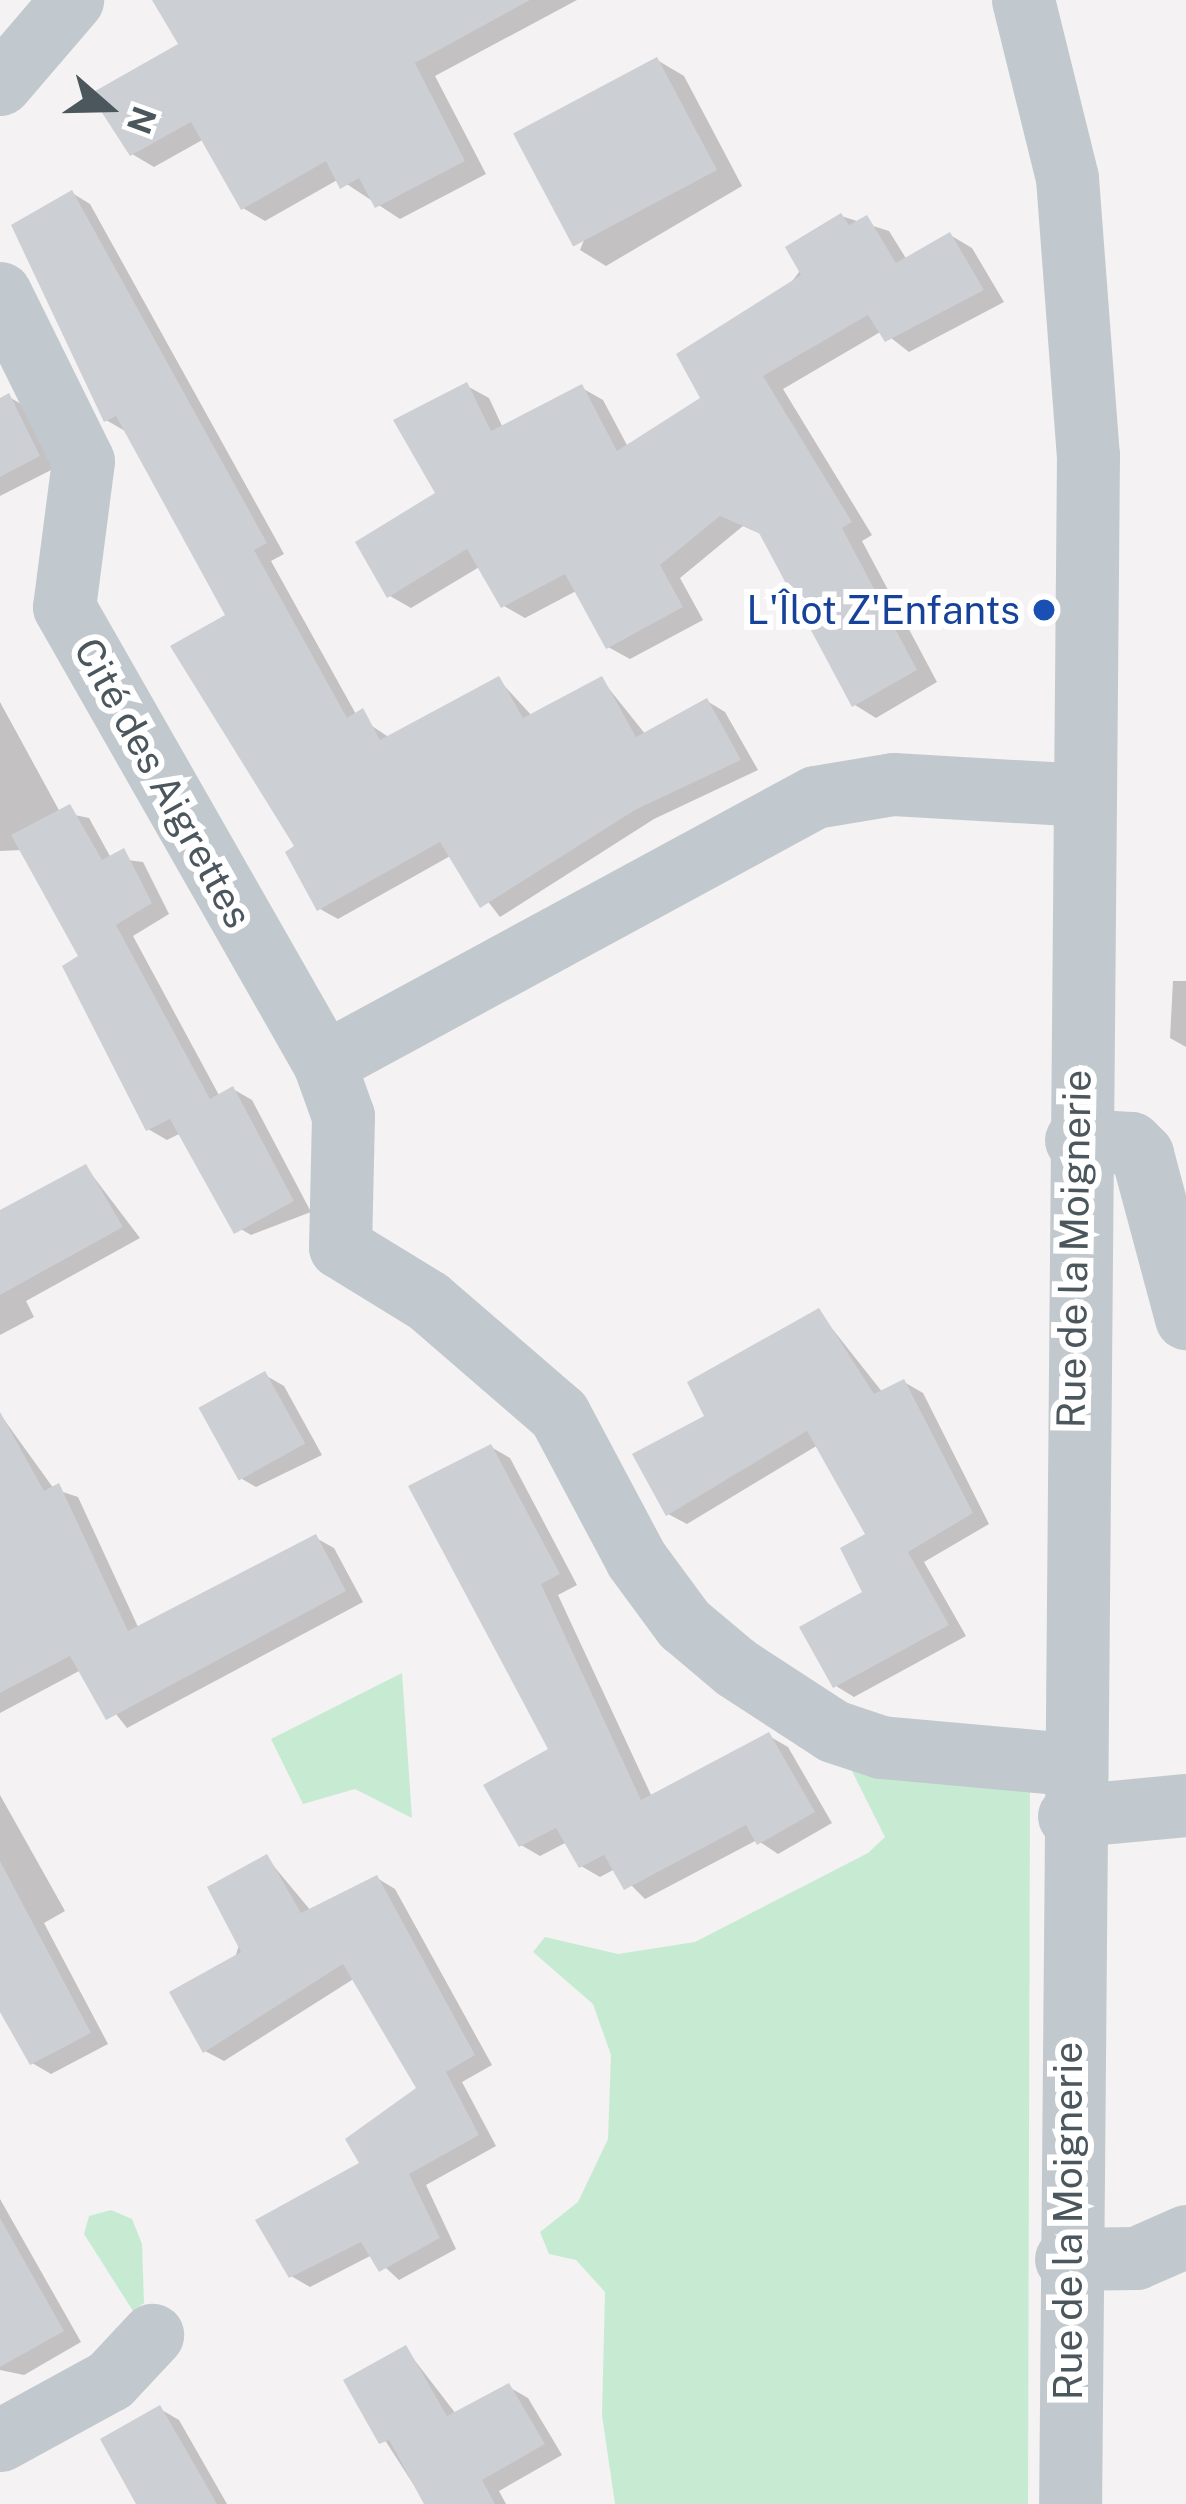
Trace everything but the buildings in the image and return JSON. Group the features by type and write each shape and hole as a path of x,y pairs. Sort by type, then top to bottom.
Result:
{"street":[{"path":"0,84 72,0"},
{"name":"Rue de la Moignerie","path":"1023,0 1067,178 1084,329 1069,1790 1066,2259 1070,2504"},
{"name":"Cité des Aigrettes","path":"0,293 83,460 64,607 324,1063 349,1132 340,1247 428,1300 559,1414 636,1559 685,1624 735,1666 832,1731 881,1748 1069,1790"},
{"path":"324,1063 815,797 893,784 1081,795"},
{"path":"1076,1140 1131,1143 1142,1154 1186,1318"},
{"path":"1069,1790 1186,1805"},
{"path":"1066,2259 1136,2258 1186,2236"},
{"path":"0,2440 110,2380 152,2335"}],"green space":[{"path":"402,1673 412,1818 355,1789 303,1804 271,1739"},
{"path":"842,1751 1030,1784 1028,2504 615,2504 602,2415 605,2292 576,2260 549,2254 540,2232 578,2202 608,2139 611,2055 593,2004 533,1952 545,1937 618,1954 695,1942 868,1853 885,1837"},
{"path":"111,2210 132,2219 142,2244 144,2303 133,2311 84,2234 89,2216"}],"place":[{"name":"L'Îlot Z'Enfants","path":"1044,610"}]}
